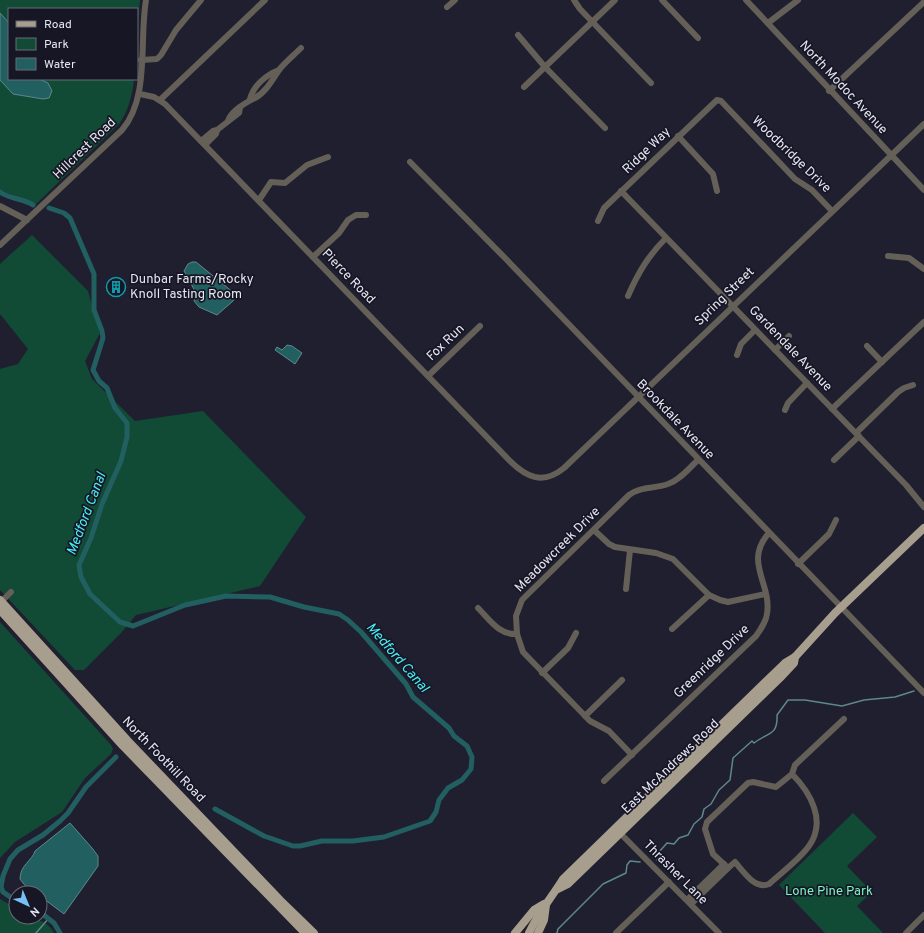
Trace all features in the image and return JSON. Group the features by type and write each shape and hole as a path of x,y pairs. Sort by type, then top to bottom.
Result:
{"main road":[{"name":"East McAndrews Road","path":"529,933 547,902 558,889 568,884 618,831 785,663 795,657 841,608 924,528"},
{"name":"North Foothill Road","path":"1,601 128,742 280,900 314,933"},
{"name":"North Foothill Road","path":"0,610 118,740 305,933"},
{"path":"515,933 534,910 547,902"},
{"path":"538,933 544,920 547,902"}],"street":[{"name":"Hillcrest Road","path":"0,245 122,130 134,112 140,94 146,0"},
{"path":"141,60 156,59 161,55 176,30 201,0"},
{"path":"160,100 265,0"},
{"path":"448,7 455,0"},
{"path":"574,0 593,22 652,83"},
{"path":"524,87 615,0"},
{"path":"662,0 698,38"},
{"name":"North Modoc Avenue","path":"746,0 829,91 924,190"},
{"path":"768,23 798,0"},
{"path":"829,91 924,2"},
{"path":"518,36 605,128"},
{"path":"203,143 213,131 217,130 228,121 230,116 237,109 250,99 255,98 275,79 280,70 301,48"},
{"name":"Pierce Road","path":"140,94 160,100 259,200 514,464 525,474 538,478"},
{"name":"Ridge Way","path":"598,220 604,208 716,100"},
{"name":"Woodbridge Drive","path":"716,100 720,101 795,179 812,190 832,211"},
{"name":"Spring Street","path":"538,478 549,477 559,472 924,124"},
{"path":"678,136 713,174 717,191"},
{"path":"259,200 271,182 285,183 307,165 328,157"},
{"name":"Brookdale Avenue","path":"410,162 506,259 798,564 924,691"},
{"name":"Gardendale Avenue","path":"621,191 906,485 924,507"},
{"path":"0,206 27,220"},
{"path":"314,257 339,233 348,220 356,215 366,215"},
{"path":"628,296 640,268 653,251 666,238"},
{"path":"888,256 909,258 924,269"},
{"path":"832,409 924,322"},
{"name":"Fox Run","path":"428,376 480,326"},
{"path":"737,355 741,344 755,330"},
{"path":"775,350 790,336"},
{"path":"867,346 882,362"},
{"path":"785,410 788,403 807,383"},
{"path":"834,460 898,392 913,385"},
{"name":"Meadowcreek Drive","path":"632,755 609,732 594,724 585,716 523,652 517,634 516,616 522,600 634,492 640,488 673,482 698,460"},
{"path":"798,564 829,534 836,520"},
{"path":"594,530 609,544 630,550 656,553 673,559 713,598 728,602 765,594"},
{"name":"Greenridge Drive","path":"604,781 756,636 765,621 767,612 765,594 757,558 760,545 769,533"},
{"path":"626,589 630,550"},
{"path":"1,601 11,592"},
{"path":"672,629 709,595"},
{"path":"478,608 501,632 507,634 517,634"},
{"path":"542,673 568,648 576,633"},
{"path":"585,716 622,680"},
{"path":"726,866 714,854 706,829 707,822 748,783 754,782 776,787 792,774 795,765 844,719"},
{"path":"689,902 726,866 735,862 757,885 763,887 769,884 809,846 816,829 814,807 807,791 792,774"},
{"name":"Thrasher Lane","path":"618,831 719,933"},
{"path":"617,933 669,882"},
{"path":"906,933 924,915"}],"green space":[{"path":"0,0 140,0 138,20 138,8 8,8 8,80 134,80 130,103 119,124 35,205 0,190"},
{"path":"32,235 88,291 100,333 85,361 92,379 135,421 203,411 306,517 260,586 136,615 121,633 84,670 75,670 0,590 0,369 18,364 28,349 0,314 0,264"},
{"path":"0,622 113,749 111,754 85,778 62,812 15,842 0,858"},
{"name":"Lone Pine Park","path":"853,813 877,837 847,866 872,892 857,906 883,933 825,933 779,885"},
{"path":"0,899 8,904 8,925 47,925 54,933 0,933"}],"water":[{"path":"0,13 8,22 8,80 41,80 48,83 52,91 49,98 43,99 13,94 0,80"},
{"path":"196,262 236,296 233,301 217,315 199,307 194,301 196,293 184,271 188,264"},
{"path":"287,345 292,346 302,353 295,364 275,350 277,347 282,350"},
{"path":"70,823 98,856 98,866 64,914 48,902 48,885 25,885 20,879 22,870 35,851"}],"waterway":[{"name":"Medford Canal","path":"0,192 33,205"},
{"name":"Medford Canal","path":"49,208 64,213 70,218 94,274 94,310 103,338 93,370 99,381 107,388 115,408 127,423 127,437 121,461 102,504 91,538 79,565 81,577 90,594 120,622 133,626 185,605 226,596 270,597 304,607 339,614 361,632 406,684 413,697 449,728 454,736 467,746 472,757 471,769 462,780 448,788 439,800 436,812 430,821 384,837 353,841 322,841 293,846 264,836 215,809"},
{"path":"657,860 659,852 667,843 674,844 679,838 688,835 694,824 702,817 704,809 711,804 719,790 730,780 733,758 752,741 754,743 774,730 776,727 777,715 788,700 805,700 842,706 864,700 895,697 914,691"},
{"name":"Medford Canal","path":"8,895 3,892 1,887 3,876 10,859 18,850 43,835 60,821 68,813 86,787 116,757"},
{"path":"557,933 558,929 603,884 626,873 627,865 630,861 640,862"},
{"name":"Medford Canal","path":"48,918 54,923 60,933"},
{"path":"36,933 49,918"}],"place":[{"name":"Dunbar Farms/Rocky Knoll Tasting Room","path":"116,287"}]}
